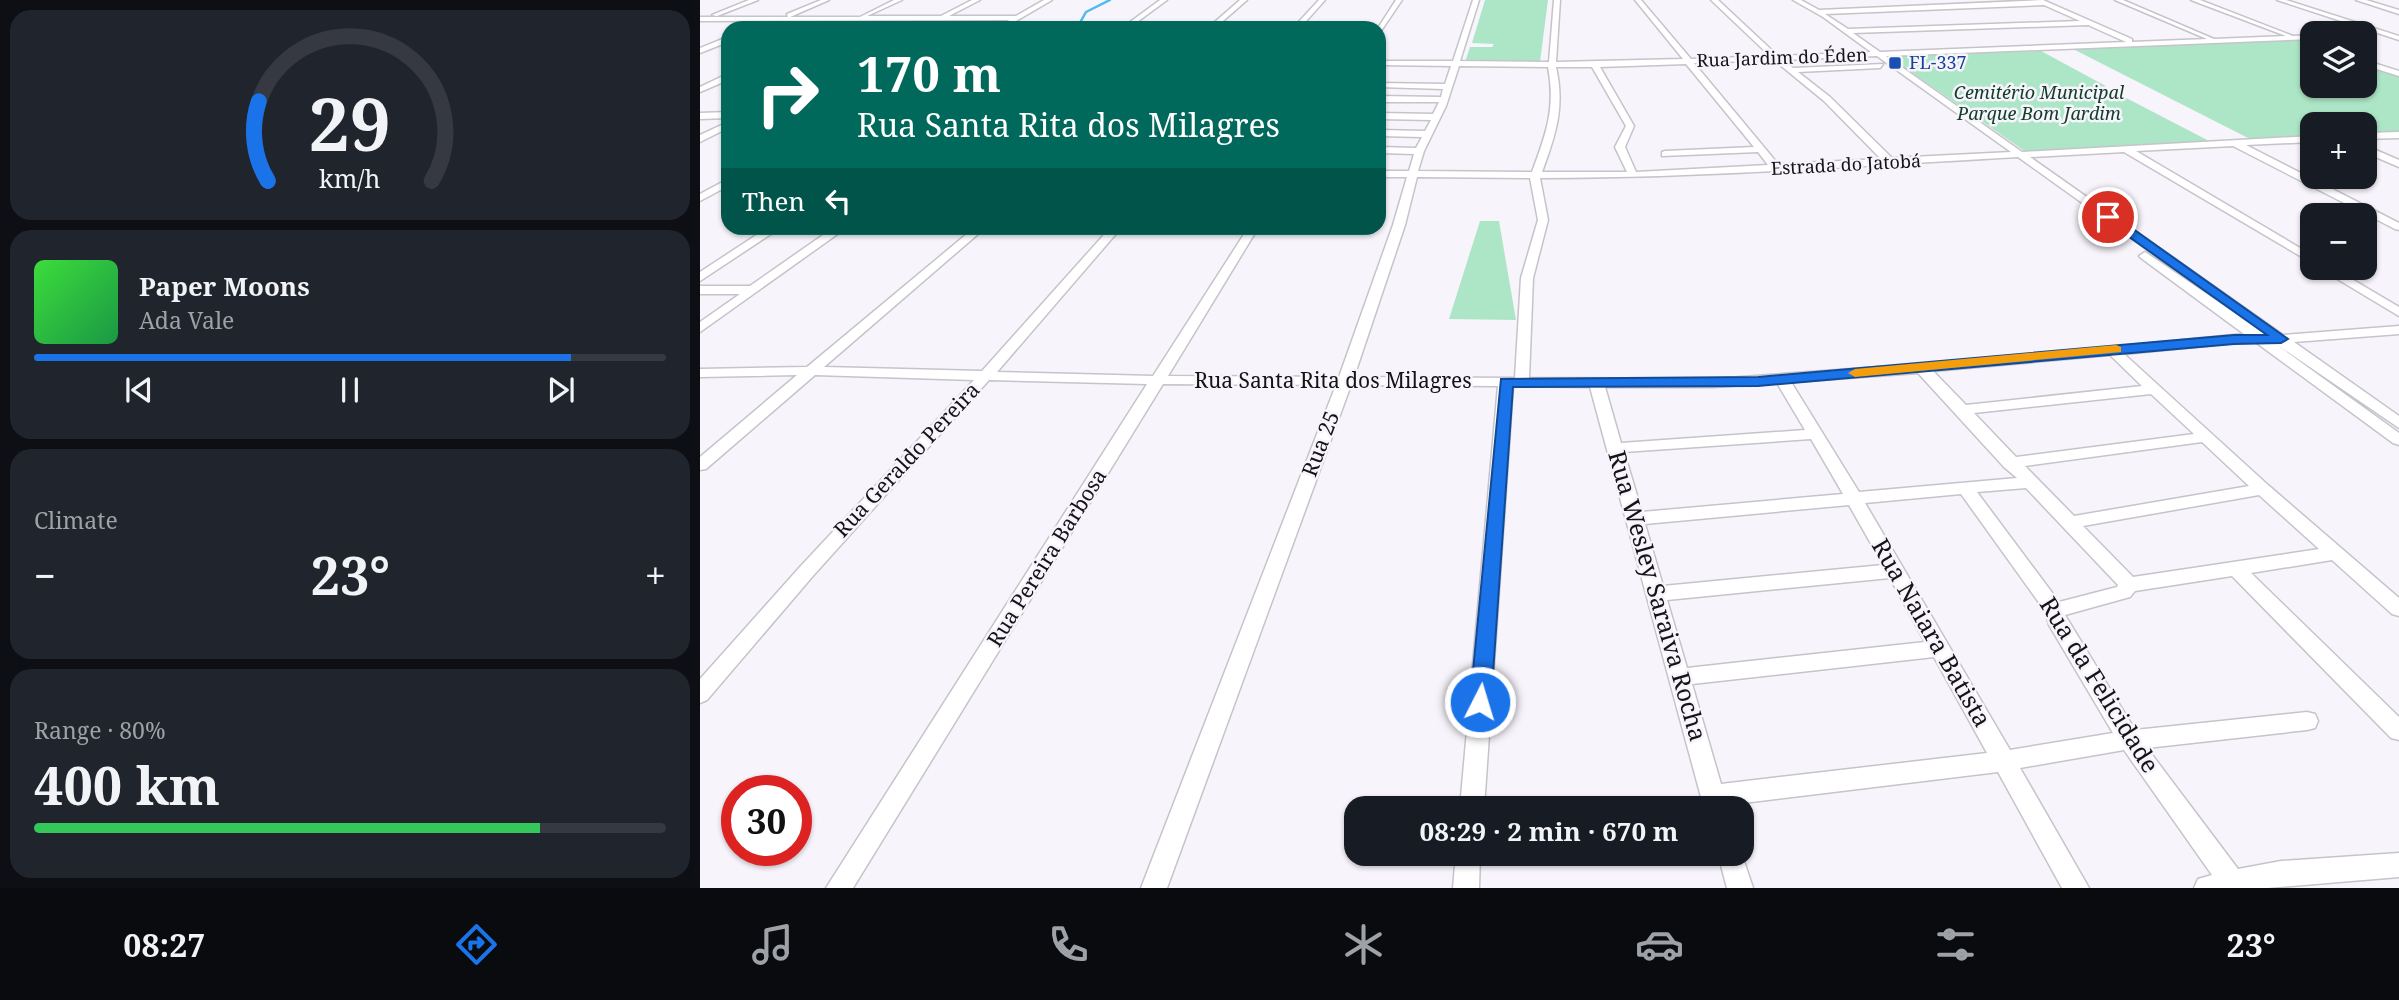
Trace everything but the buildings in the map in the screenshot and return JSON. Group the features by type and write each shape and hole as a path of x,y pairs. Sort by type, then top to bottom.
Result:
{"street":[{"path":"701,20 755,0"},
{"path":"775,21 826,0"},
{"path":"852,21 899,0"},
{"path":"934,21 976,0"},
{"path":"1013,21 1049,0"},
{"path":"1135,21 1164,0"},
{"path":"1219,21 1244,0"},
{"path":"1302,21 1322,0"},
{"path":"1386,21 1399,0"},
{"name":"Rua 25","path":"1154,888 1345,382 1399,225 1419,151 1426,134 1431,131 1450,81 1476,0"},
{"path":"1473,796 1514,383 1527,278 1543,220 1534,181 1546,140 1553,128 1557,87 1552,66 1557,0"},
{"path":"1638,0 1777,169"},
{"path":"1714,0 1776,58 1827,99 1889,162"},
{"path":"1796,0 1871,54 2022,155 2399,423"},
{"path":"1877,0 1941,38"},
{"path":"1958,0 2024,35"},
{"path":"2118,0 2217,40"},
{"path":"2194,0 2300,36"},
{"path":"2202,0 2300,36"},
{"path":"2280,0 2399,38"},
{"path":"2360,0 2399,12"},
{"path":"1811,10 2041,2 2134,44"},
{"path":"1811,10 1859,42 1880,66 2399,440"},
{"path":"2039,14 2065,13"},
{"path":"701,20 1018,18"},
{"path":"1831,21 1844,20"},
{"path":"1845,31 2087,23"},
{"path":"2046,24 2089,45"},
{"path":"2377,34 2399,33"},
{"name":"Rua Jardim do Éden","path":"1386,65 1450,81 1552,66 2300,39"},
{"path":"1859,42 1873,41"},
{"path":"2036,41 2049,47"},
{"path":"700,51 721,43"},
{"path":"1951,44 1961,51"},
{"path":"2377,64 2399,72"},
{"path":"1595,65 1630,126 1620,147 1633,175"},
{"path":"1790,70 1880,66"},
{"path":"1386,73 1450,81"},
{"path":"700,90 721,80"},
{"path":"1386,85 1450,81"},
{"path":"1386,97 1450,81"},
{"path":"700,114 721,114"},
{"path":"1386,116 1436,117"},
{"path":"700,139 721,128"},
{"path":"1386,133 1426,134"},
{"path":"2377,136 2399,135"},
{"name":"Estrada do Jatobá","path":"1386,174 1633,175 2300,140"},
{"path":"2236,144 2399,227"},
{"path":"1665,154 1760,149"},
{"path":"1386,150 1419,151"},
{"path":"2127,150 2300,253"},
{"path":"2377,154 2399,164"},
{"path":"700,198 721,186"},
{"path":"700,278 764,235"},
{"path":"700,328 830,235"},
{"path":"700,465 972,235"},
{"name":"Rua Geraldo Pereira","path":"700,694 796,581 986,375 1110,235"},
{"name":"Rua Pereira Barbosa","path":"839,888 1250,235"},
{"path":"2345,280 2399,312"},
{"path":"700,290 752,290"},
{"name":"Rua Santa Rita dos Milagres","path":"700,373 809,371 1159,380 1597,384 1783,380 2259,338 2281,339 2399,330"},
{"path":"2112,350 2262,489 2399,609"},
{"path":"1920,367 2129,585"},
{"name":"Rua Naiara Batista","path":"1783,380 1854,498 2076,888"},
{"name":"Rua Wesley Saraiva Rocha","path":"1597,384 1713,796"},
{"path":"1960,410 2155,389"},
{"path":"1615,449 1815,434"},
{"path":"2010,463 2208,437"},
{"path":"1635,519 2030,482"},
{"name":"Rua da Felicidade","path":"1965,488 2054,610 2056,620 2129,740 2233,883"},
{"path":"2069,523 2262,489"},
{"path":"2054,610 2123,592 2129,585 2336,554"},
{"path":"2236,569 2399,731"},
{"path":"1657,594 1894,571"},
{"path":"1681,677 1940,648"},
{"path":"1754,796 2005,761 2129,740 2307,721"},
{"path":"2207,888 2281,873 2399,865"},
{"path":"1465,888 1467,866"},
{"path":"1734,866 1740,888"}],"green space":[{"path":"1485,0 1548,0 1540,62 1465,62 1470,47 1492,47 1494,44 1472,43"},
{"name":"Cemitério Municipal Parque Bom Jardim","path":"2300,40 2300,98 2377,98 2377,68 2399,76 2399,132 2377,133 2377,112 2300,112 2300,138 2252,140 2073,49"},
{"name":"Cemitério Municipal Parque Bom Jardim","path":"2041,51 2211,142 2026,152 1888,56"},
{"path":"1480,221 1499,221 1516,320 1449,319"}],"waterway":[{"path":"1081,21 1086,12 1110,0"}],"slow traffic":[{"path":"1855,373 1978,364 2116,349"}],"place":[{"name":"FL-337","path":"1895,63"}],"route":[{"path":"1480,702 1506,382 1597,384 1758,381 2234,340 2281,339 2108,217"}]}
